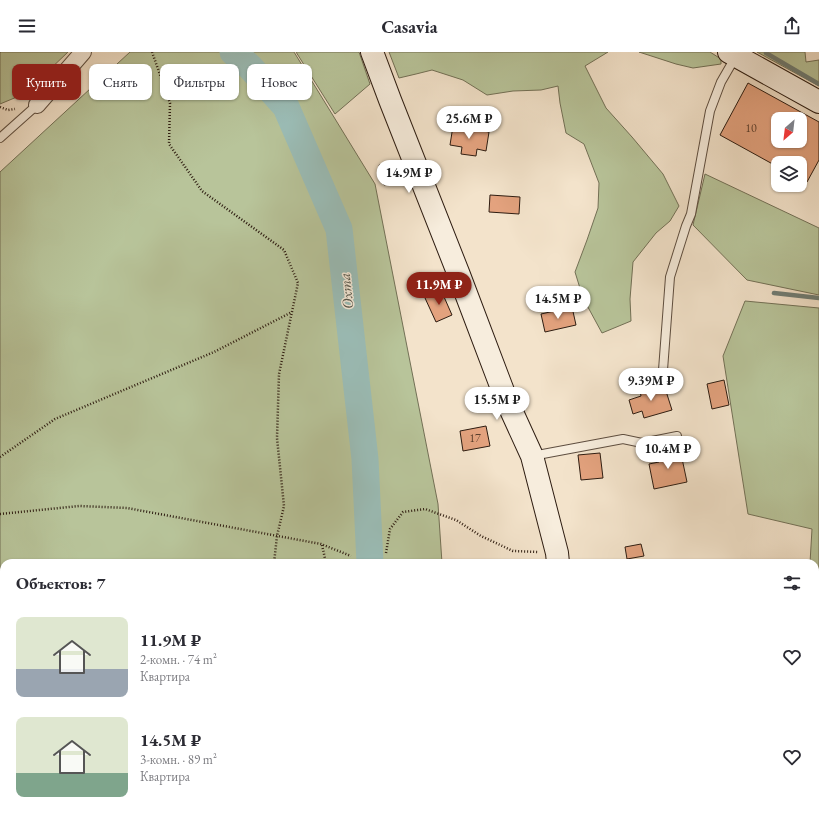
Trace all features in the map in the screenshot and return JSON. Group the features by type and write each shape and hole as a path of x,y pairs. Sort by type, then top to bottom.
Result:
{"street":[{"path":"37,105 83,52"},
{"path":"372,52 506,399 532,456 558,558"},
{"path":"733,54 819,102"}],"lane":[{"path":"662,370 670,277 691,214 710,111 733,54"},
{"path":"0,138 37,105"},
{"path":"532,456 623,439 642,443 677,436"}],"path":[{"path":"152,52 170,103 169,144 202,191 284,250 298,283 279,374 277,438 284,506 277,536 274,559"},
{"path":"0,457 55,419 214,352 292,312"},
{"path":"0,514 79,506 127,508 322,544 351,556"},
{"path":"386,553 390,529 403,512 425,509 456,520 481,536 512,551 558,558"},
{"path":"322,544 325,559"}],"green space":[{"path":"68,52 55,64 12,64 12,99 0,104 0,53"},
{"path":"130,52 294,52 301,64 247,64 247,100 312,100 312,81 375,184 438,504 442,559 0,559 0,172 78,100 81,100 81,97 89,90 89,100 152,100 152,64 117,64"},
{"path":"296,52 359,52 370,84 335,114 312,77 312,64 304,64"},
{"path":"389,52 608,52 585,66 606,108 663,174 679,206 670,221 656,233 633,262 630,299 631,321 602,333 583,298 575,272 598,208 599,183 584,144 566,133 558,86 541,90 513,91 487,95 463,80 432,70 399,78"},
{"path":"639,52 710,52 721,59 721,64 693,68"},
{"path":"757,52 805,52 806,62 819,60 819,86"},
{"path":"705,174 819,228 819,295 747,280 693,225"},
{"path":"745,301 819,308 819,559 810,559 812,529 748,514 723,356"}],"building":[{"path":"748,83 801,112 771,112 771,148 807,148 807,115 819,122 819,160 807,182 807,156 771,156 771,163 720,135"},
{"path":"453,126 489,132 486,151 477,149 476,156 461,154 462,147 450,145"},
{"path":"391,162 396,182 384,185 379,165"},
{"path":"490,195 520,197 519,214 489,212"},
{"path":"441,290 452,315 436,322 425,298"},
{"path":"572,307 576,325 545,332 541,314"},
{"path":"724,380 729,405 712,409 707,384"},
{"path":"658,386 659,390 665,388 672,410 644,418 642,411 633,414 629,400 641,396 640,391"},
{"path":"486,426 490,446 463,451 460,431"},
{"path":"680,449 687,482 654,489 649,464 659,462 657,454"},
{"path":"600,453 603,478 581,480 578,455"},
{"path":"641,544 644,556 627,559 625,547"}],"waterway":[{"name":"Охта","path":"233,52 250,67 286,107 339,229 365,459 370,559"},
{"path":"766,53 819,84"},
{"path":"774,293 819,298"}]}
